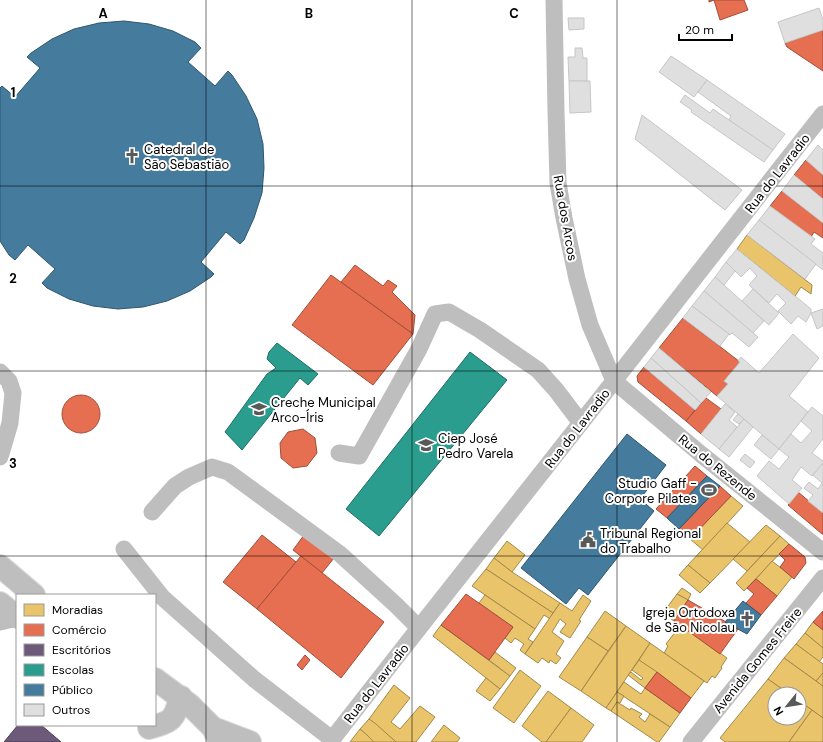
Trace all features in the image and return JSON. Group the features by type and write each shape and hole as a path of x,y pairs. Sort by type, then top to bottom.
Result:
{"main road":[{"path":"0,566 33,594"},
{"path":"0,603 16,617"},
{"path":"156,680 190,705 216,735 250,742"},
{"path":"153,732 173,718 177,710 180,697"}],"street":[{"name":"Rua dos Arcos","path":"554,0 559,190 577,279 590,325 614,381"},
{"name":"Rua do Lavradio","path":"332,741 823,114"},
{"path":"339,453 359,456 419,349 435,314 449,312 480,330 538,370 556,390 581,423"},
{"path":"0,372 9,381 13,393 10,423 0,457"},
{"name":"Rua do Rezende","path":"614,381 823,552"},
{"path":"152,512 176,486 189,477 212,466 228,472 340,554 419,628"},
{"path":"124,549 162,597 254,680 332,741"},
{"name":"Avenida Gomes Freire","path":"691,742 823,578"},
{"path":"0,622 16,618"}],"building: Moradias":[{"path":"747,235 812,285 811,294 801,287 795,296 737,249"},
{"path":"731,496 743,506 703,550 690,539"},
{"path":"727,523 750,542 710,583 688,565"},
{"path":"766,525 780,536 747,571 733,559"},
{"path":"780,536 789,544 744,591 736,583"},
{"path":"507,541 525,555 512,572 494,558"},
{"path":"494,558 512,572 560,603 553,613 486,569"},
{"path":"772,561 792,577 777,596 756,579"},
{"path":"688,565 710,583 700,593 679,575"},
{"path":"486,569 553,613 550,619 544,615 535,629 472,586"},
{"path":"682,588 691,594 688,600 677,594"},
{"path":"677,594 688,600 674,621 663,613"},
{"path":"485,595 535,629 528,639 533,642 525,654 520,650 524,644 515,638 511,643 505,638 513,627 479,603"},
{"path":"583,595 591,601 570,638 560,632 566,624 560,619 552,632 564,641 556,654 561,658 556,664 550,660 549,663 542,658 538,663 525,654 560,603 572,611"},
{"path":"605,611 626,626 608,651 587,637"},
{"path":"813,622 823,630 823,648 805,633"},
{"path":"441,625 510,676 500,689 433,636"},
{"path":"626,626 650,643 606,708 581,691"},
{"path":"682,626 727,658 715,678 712,676 707,683 664,653 668,646 666,644"},
{"path":"805,633 823,648 823,657 819,662 796,644"},
{"path":"587,637 608,651 581,691 559,677"},
{"path":"650,643 704,681 691,698 639,660"},
{"path":"796,644 823,664 823,673 816,681 784,658"},
{"path":"495,652 516,668 510,676 489,660"},
{"path":"784,658 823,686 823,718 807,707 807,686 778,686 768,679"},
{"path":"639,660 657,672 645,688 628,675 631,672 641,680 643,678 632,670"},
{"path":"520,670 541,686 514,723 493,708"},
{"path":"823,673 823,686 816,681"},
{"path":"486,678 500,689 490,701 476,691"},
{"path":"768,679 778,686 767,686 767,726 800,726 789,742 725,742 720,738"},
{"path":"624,682 641,694 645,688 680,713 670,727 617,692"},
{"path":"394,685 410,698 391,722 400,729 420,706 435,717 416,742 396,742 369,719"},
{"path":"548,691 571,708 546,742 542,742 522,726"},
{"path":"617,692 624,696 620,703 617,702 611,711 606,708"},
{"path":"617,702 630,710 631,708 642,714 639,717 645,722 650,714 670,727 659,742 657,742 611,711"},
{"path":"807,707 812,710 807,717"},
{"path":"571,708 594,725 582,742 546,742"},
{"path":"812,710 823,718 823,742 789,742 800,726 807,726 807,717"},
{"path":"369,719 396,742 374,742 360,729"},
{"path":"444,725 460,738 457,742 431,742"},
{"path":"360,729 367,735 374,742 350,742"}],"building: Comércio":[{"path":"714,0 744,0 748,10 720,20"},
{"path":"823,30 823,71 787,47 785,43"},
{"path":"806,160 823,175 823,199 794,175"},
{"path":"782,191 823,223 823,238 814,232 811,237 770,206"},
{"path":"355,265 383,286 388,280 397,286 392,292 415,315 413,334 341,282"},
{"path":"331,275 413,334 373,385 292,325"},
{"path":"683,318 740,362 724,381 728,384 717,396 659,348"},
{"path":"644,367 695,410 686,421 638,382 637,376"},
{"path":"81,395 94,401 100,414 94,427 81,433 68,427 62,414 68,401"},
{"path":"706,398 721,409 701,434 686,421"},
{"path":"303,429 315,438 317,453 307,466 293,468 281,458 280,443 288,432"},
{"path":"695,466 707,476 667,518 656,509"},
{"path":"720,486 731,496 690,539 679,529"},
{"path":"798,492 823,513 823,534 788,505"},
{"path":"262,535 296,562 257,609 223,582"},
{"path":"304,535 334,558 322,573 293,550"},
{"path":"789,544 805,557 806,563 794,579 780,567 785,560 779,554"},
{"path":"301,556 384,622 341,678 257,609"},
{"path":"756,579 777,596 761,615 746,603 754,594 747,588"},
{"path":"466,594 513,627 489,660 441,625"},
{"path":"688,600 738,629 720,654 674,621"},
{"path":"823,611 823,630 813,622"},
{"path":"305,655 310,660 302,670 297,665"},
{"path":"657,672 691,698 680,713 645,688"}],"building: Escritórios":[{"path":"17,726 42,726 61,742 4,742"}],"building: Escolas":[{"name":"Creche Municipal Arco-Íris","path":"277,343 318,374 308,385 300,378 242,450 225,432 267,374 276,368 267,359 269,352"},
{"name":"Ciep José Pedro Varela","path":"470,352 507,380 379,536 346,509"}],"building: Público":[{"name":"Catedral de São Sebastião","path":"124,21 149,24 173,31 195,42 201,48 188,62 215,86 228,71 232,75 246,96 257,119 263,144 264,168 262,193 254,218 244,240 240,244 226,232 201,262 214,274 211,277 190,291 167,301 143,307 118,309 93,306 69,299 47,288 42,283 55,269 28,245 15,260 9,255 0,241 0,88 2,86 15,97 40,68 27,57 52,39 74,29 99,23"},
{"name":"Tribunal Regional do Trabalho","path":"627,434 666,465 640,499 654,511 588,595 579,588 566,604 521,568"},
{"path":"707,476 720,486 679,529 667,518"},
{"path":"743,601 761,615 747,634 725,622"}],"building: Outros":[{"path":"819,8 823,20 823,30 785,43 778,22"},
{"path":"568,18 584,18 584,29 569,30"},
{"path":"575,48 582,48 583,58 587,58 587,81 569,81 568,57 575,57"},
{"path":"671,56 707,80 694,97 659,72"},
{"path":"707,80 785,134 773,150 729,120 731,116 698,92"},
{"path":"569,81 590,81 591,112 570,113"},
{"path":"685,95 710,113 713,109 773,150 764,162 691,112 692,110 680,102"},
{"path":"642,115 742,190 725,210 635,139"},
{"path":"818,145 823,150 823,175 806,160"},
{"path":"794,175 823,199 823,223 782,191"},
{"path":"770,206 815,239 811,244 823,253 823,270 759,220"},
{"path":"759,220 816,264 805,279 747,235"},
{"path":"737,249 811,309 811,313 806,322 798,316 791,324 778,311 786,303 777,294 769,303 749,285 757,276 750,268 741,277 726,262"},
{"path":"726,262 735,271 724,285 715,277"},
{"path":"715,277 764,321 753,333 704,291"},
{"path":"753,289 779,313 769,325 742,301"},
{"path":"704,291 758,337 749,347 732,333 730,335 692,306"},
{"path":"692,306 729,334 720,346 683,318"},
{"path":"823,309 823,326 817,329 811,313"},
{"path":"793,334 819,358 789,396 808,412 779,449 717,396 728,384 724,381 740,362 738,361 741,357 759,373"},
{"path":"659,348 711,392 701,403 651,358"},
{"path":"651,358 701,403 695,410 644,367"},
{"path":"725,404 735,412 729,420 737,427 719,449 701,434"},
{"path":"812,407 823,416 823,439 812,453 823,461 823,463 812,476 801,467 792,480 802,488 789,504 757,476 769,461 779,469 789,457 779,449 791,434 801,443 812,431 801,421"},
{"path":"738,414 744,419 739,424 733,420"},
{"path":"744,419 753,427 729,457 719,449"},
{"path":"762,435 779,449 771,459 754,445"},
{"path":"745,454 755,462 750,468 740,460"},
{"path":"823,463 823,484 813,475"},
{"path":"809,482 818,489 822,483 823,484 823,513 808,501 813,495 804,488"}],"place":[{"name":"Catedral de São Sebastião","path":"132,156"},
{"name":"Creche Municipal Arco-Íris","path":"259,409"},
{"name":"Ciep José Pedro Varela","path":"426,445"},
{"name":"Studio Gaff - Corpore Pilates","path":"709,490"},
{"name":"Tribunal Regional do Trabalho","path":"588,540"},
{"name":"Igreja Ortodoxa de São Nicolau","path":"747,619"}]}
